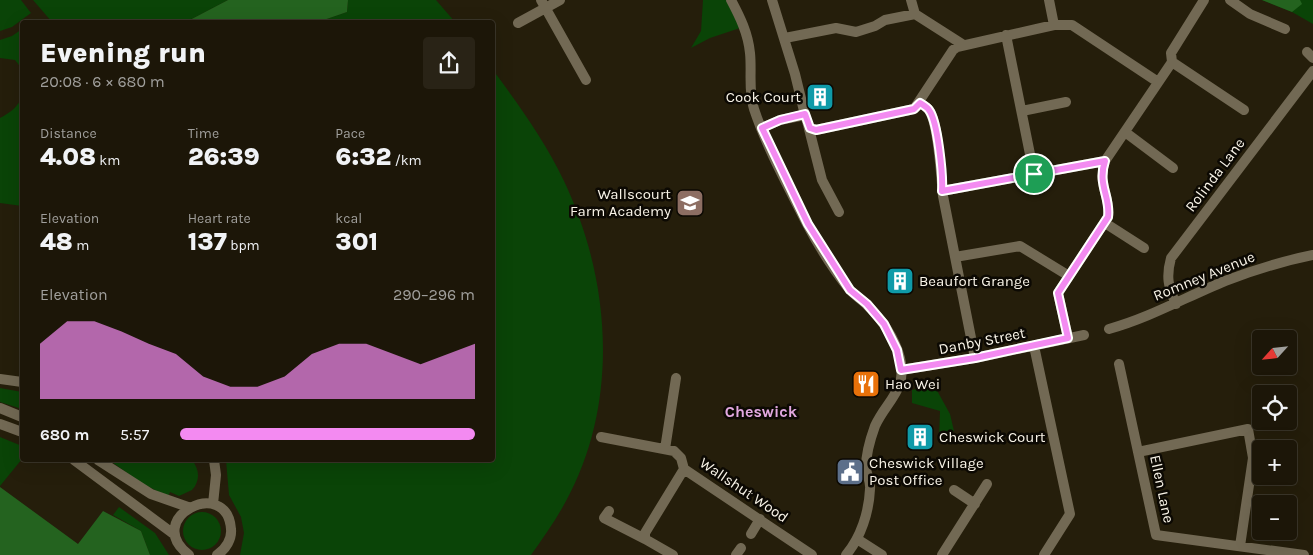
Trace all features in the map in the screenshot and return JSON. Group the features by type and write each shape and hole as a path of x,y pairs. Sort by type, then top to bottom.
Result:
{"street":[{"path":"518,23 544,4 560,0"},
{"path":"731,0 746,32 750,53 750,91 754,109 762,128 808,224 850,290 867,304 884,324 897,350 901,370 897,393 881,416 873,432 866,466 870,488 868,504 857,539 846,555"},
{"path":"772,0 785,38 822,180 838,212"},
{"path":"912,0 915,14"},
{"path":"1049,0 1054,25"},
{"path":"1068,338 1058,293 1105,223 1108,208 1101,173 1105,161 1172,62 1171,53 1204,0"},
{"path":"1230,0 1250,14 1286,29"},
{"path":"544,4 586,80"},
{"path":"785,38 836,28 856,32 875,26 884,20 915,14 962,44"},
{"path":"806,119 812,130 816,130 914,109 920,103 953,50 962,44 1054,25 1077,27 1158,82"},
{"path":"1006,36 1034,174"},
{"path":"1172,62 1244,110"},
{"name":"Rolinda Lane","path":"1176,304 1168,288 1167,273 1171,258 1313,71"},
{"path":"1022,111 1066,102"},
{"path":"920,103 929,109 933,120 943,175 942,191 975,358"},
{"path":"762,128 780,120 806,119"},
{"path":"1125,132 1174,168"},
{"path":"942,191 1105,161"},
{"path":"1105,223 1144,248"},
{"path":"955,257 1020,246 1069,276"},
{"name":"Romney Avenue","path":"1109,329 1176,304 1242,275 1288,260 1313,255"},
{"name":"Danby Street","path":"901,370 975,358 1084,335"},
{"path":"1034,346 1070,514 1044,555"},
{"name":"Ellen Lane","path":"1119,364 1156,535 1304,555"},
{"path":"665,449 676,378"},
{"path":"0,379 20,382"},
{"path":"0,408 20,416"},
{"path":"0,424 20,431"},
{"path":"1138,452 1248,430 1253,458 1240,546"},
{"name":"Wallshut Wood","path":"601,437 674,451 681,458 684,469 760,518 812,555"},
{"path":"77,462 175,534 182,550 189,555"},
{"path":"101,462 151,494 188,507"},
{"path":"213,504 216,475 214,462"},
{"path":"645,539 645,533 684,469"},
{"path":"942,555 987,484"},
{"path":"954,490 975,504"},
{"path":"175,534 178,519 188,507 196,504 213,504 226,514 231,530 227,550 217,555"},
{"path":"609,511 604,518 673,555"},
{"path":"751,534 760,518"},
{"path":"857,539 881,555"}],"green space":[{"path":"0,0 21,0 31,13 12,27 0,31"},
{"path":"33,0 228,0 190,20 50,20"},
{"path":"228,0 348,0 347,12 324,20 190,20"},
{"path":"348,0 436,0 453,20 324,20 347,12"},
{"path":"703,0 727,0 740,28 710,38 691,48 701,31"},
{"path":"1262,0 1313,0 1313,24 1292,12"},
{"path":"1262,0 1300,0 1302,4 1292,12"},
{"path":"20,30 20,66 15,60 0,58 0,40 12,36"},
{"path":"495,73 540,138 564,181 580,219 592,259 600,300 603,341 601,382 595,423 583,463 566,501 554,522 531,555 240,555 244,533 241,517 229,495 226,462 495,462"},
{"path":"20,101 20,206 0,203 0,118 14,109"},
{"path":"934,385 950,414 954,431 939,439 940,411 912,403 912,390"},
{"path":"0,388 20,392 20,408 0,402"},
{"path":"0,437 20,445 20,461 0,486"},
{"path":"112,462 193,462 198,472 195,487 179,496 170,492 168,497 140,482"},
{"path":"0,487 78,544 103,511 141,531 150,555 0,555"},
{"path":"119,507 155,533 169,555 150,555 141,531 113,515"},
{"path":"202,512 216,517 221,531 216,545 202,550 188,545 183,531 188,517"}],"place":[{"name":"Cook Court","path":"820,97"},
{"name":"Wallscourt Farm Academy","path":"690,203"},
{"name":"Beaufort Grange","path":"900,281"},
{"name":"Hao Wei","path":"866,384"},
{"name":"Cheswick Court","path":"920,437"},
{"name":"Cheswick Village Post Office","path":"850,472"}],"district":[{"name":"Cheswick","path":"761,411"}],"route":[{"path":"920,103 929,109 933,120 943,175 942,191 1034,174 1105,161 1101,173 1109,213 1108,217 1058,293 1068,338 975,358 901,370 897,350 884,324 867,304 850,290 834,266 808,224 762,128 780,120 805,114 807,124 812,130 816,130 914,109 920,103"}]}
